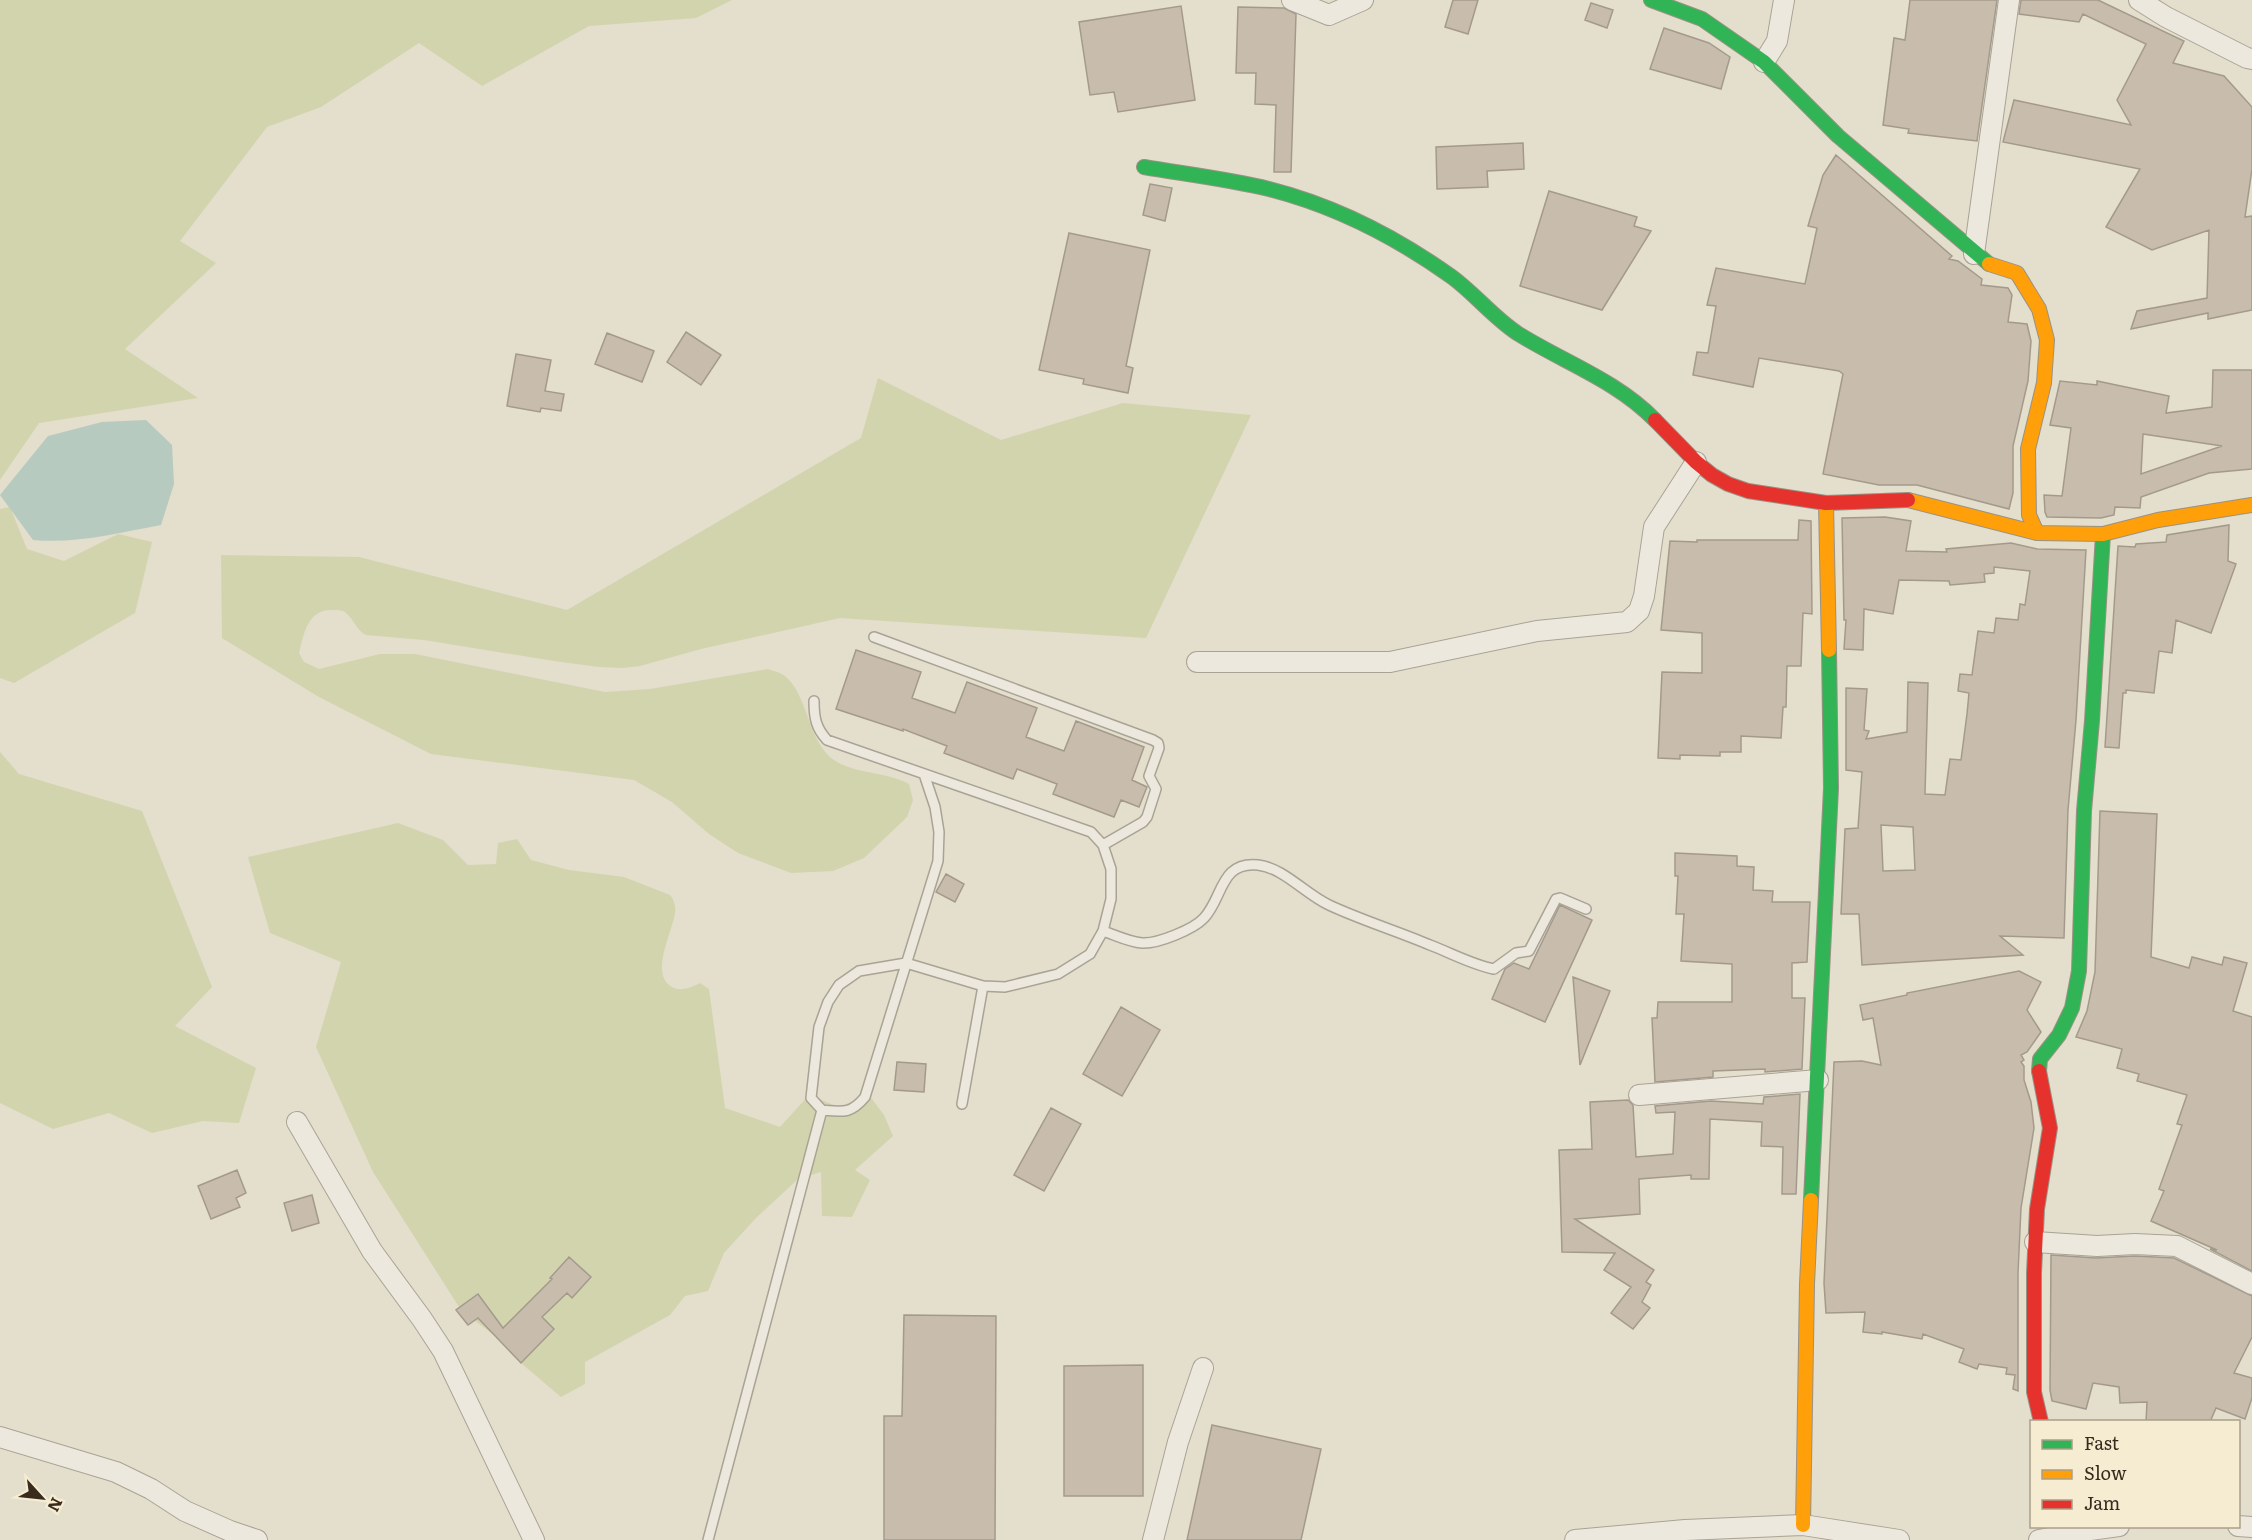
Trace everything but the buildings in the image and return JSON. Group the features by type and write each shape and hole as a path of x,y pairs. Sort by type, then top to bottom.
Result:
{"street":[{"path":"1292,0 1329,15 1363,0"},
{"path":"1651,0 1702,19 1764,62 1838,136 1984,263 2017,273 2039,309 2047,340 2044,382 2028,449 2029,515 2037,533"},
{"path":"1764,62 1777,41 1784,0"},
{"path":"1974,254 2009,0"},
{"path":"2139,0 2166,17 2252,59"},
{"path":"1144,167 1269,189 1371,225 1454,278 1495,317 1517,333 1613,386 1640,405 1696,462 1720,480 1748,491 1826,503 1913,500 2037,533 2103,534 2158,520 2252,505"},
{"path":"1197,662 1390,662 1537,631 1627,622 1639,610 1644,596 1654,527 1696,462"},
{"path":"1803,1525 1807,1284 1831,788 1826,503"},
{"path":"2041,1420 2034,1392 2035,1242 2037,1209 2050,1128 2046,1099 2039,1076 2040,1059 2059,1035 2072,1008 2079,971 2084,811 2092,721 2103,534"},
{"path":"1639,1095 1818,1080"},
{"path":"297,1122 372,1251 422,1319 442,1351 534,1540"},
{"path":"2035,1242 2097,1246 2135,1244 2177,1246 2252,1284"},
{"path":"1153,1540 1178,1442 1203,1368"},
{"path":"0,1437 116,1472 151,1489 185,1511 257,1540"},
{"path":"1575,1540 1685,1535 1803,1525 1899,1540"},
{"path":"2039,1540 2089,1528"}],"lane":[{"path":"874,638 1158,743 1159,748 1149,776 1156,789 1147,817 1138,825 1103,845"},
{"path":"814,701 814,717 819,731 827,740 1091,832 1103,845 1111,869 1111,899 1103,931 1090,954 1058,974 1005,987 983,986 906,963 859,971 839,985 828,1002 819,1028 811,1098 822,1110 849,1111 858,1105 864,1096 906,963 938,861 939,832 935,807 924,774"},
{"path":"1103,931 1143,943 1161,940 1193,927 1203,920 1211,909 1225,879 1237,868 1250,865 1260,865 1275,870 1327,904 1494,969 1516,953 1529,951 1556,898 1586,909"},
{"path":"962,1104 983,986"},
{"path":"708,1540 822,1110"}],"green space":[{"path":"0,0 732,0 696,18 589,26 482,86 419,43 321,107 267,127 180,241 216,263 125,349 198,398 39,423 0,480"},
{"path":"878,378 1001,440 1123,403 1251,415 1146,638 840,618 701,649 640,666 622,668 554,661 424,640 366,635 346,613 341,610 325,610 313,617 309,623 299,653 304,662 319,669 380,654 415,654 605,692 650,689 768,669 779,673 793,684 816,738 830,757 847,767 909,784 913,800 907,817 864,858 833,871 791,873 738,853 709,834 672,802 634,780 431,754 319,697 222,638 221,555 359,557 567,610 861,438"},
{"path":"10,507 27,549 64,561 118,534 152,542 135,613 14,683 0,678 0,509"},
{"path":"0,752 19,774 142,811 212,987 175,1026 256,1068 239,1123 203,1121 152,1133 109,1113 53,1129 0,1103"},
{"path":"398,823 443,840 468,865 496,864 498,843 517,839 531,860 569,870 624,877 670,895 675,910 662,960 664,978 669,985 677,989 688,988 700,983 709,989 725,1108 780,1127 809,1095 844,1109 866,1091 884,1115 893,1136 855,1170 870,1180 852,1217 822,1216 821,1172 798,1179 756,1218 724,1253 708,1291 685,1296 670,1315 585,1362 585,1384 561,1397 521,1363 495,1336 461,1310 373,1172 316,1047 341,962 270,933 248,857"}],"shaded area":[{"path":"146,420 172,445 174,484 161,525 81,539 33,540 0,495 48,436 102,422"}],"traffic: fast":[{"path":"1651,0 1702,19 1764,62 1838,136 1989,264"},
{"path":"1144,167 1269,189 1318,204 1365,224 1431,262 1452,277 1517,333 1589,372 1640,406 1655,420"},
{"path":"2039,1071 2040,1059 2059,1035 2072,1008 2079,971 2084,811 2092,721 2103,534"},
{"path":"1811,1200 1831,788 1829,650"}],"traffic: slow":[{"path":"1989,264 2017,273 2039,309 2047,340 2044,383 2028,449 2029,515 2037,533 2103,534 2158,520 2252,505"},
{"path":"1908,500 2037,533"},
{"path":"1826,503 1829,650"},
{"path":"1803,1525 1807,1284 1811,1200"}],"traffic: jam":[{"path":"1655,420 1712,475 1748,491 1826,503 1908,500"},
{"path":"2039,1071 2050,1128 2037,1209 2034,1273 2034,1392 2041,1420"}]}
